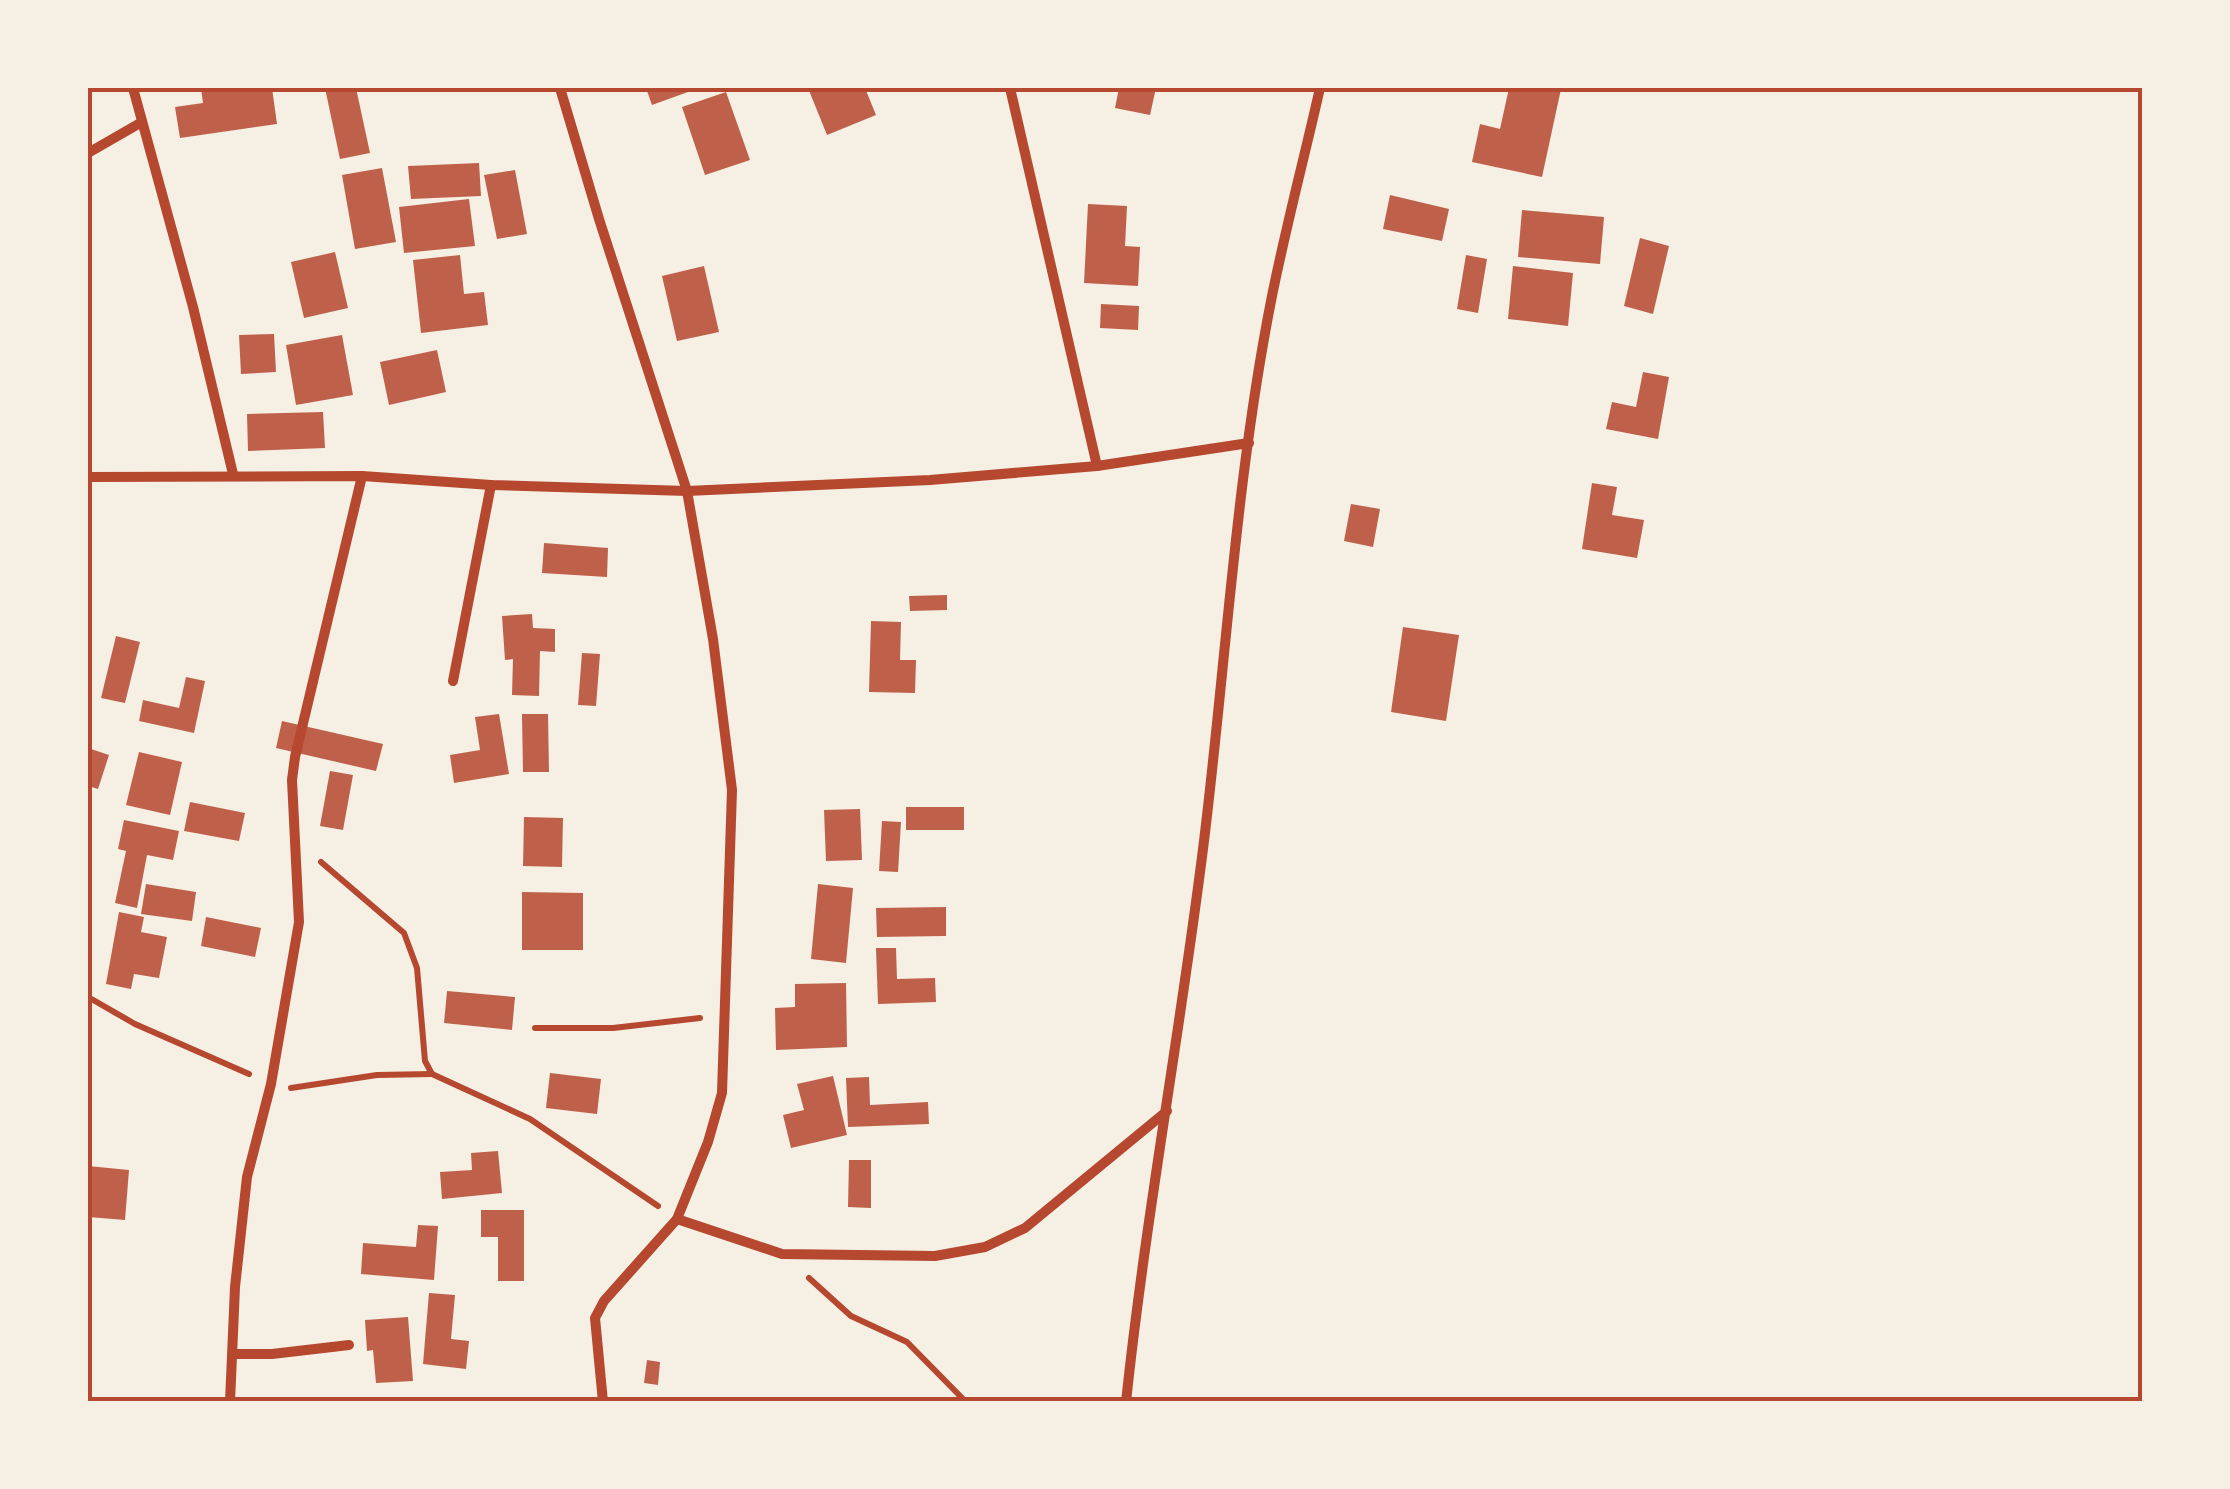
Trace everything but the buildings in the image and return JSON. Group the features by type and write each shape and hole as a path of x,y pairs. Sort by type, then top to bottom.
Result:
{"street":[{"path":"133,88 193,307 232,474"},
{"path":"1010,88 1097,466"},
{"path":"1126,1402 1138,1285 1168,1111 1204,838 1228,598 1249,442 1271,302 1320,88"},
{"path":"561,89 687,491 713,640 732,790 722,1093 678,1219 604,1300 596,1318 603,1402"},
{"path":"88,154 142,122"},
{"path":"88,477 362,476 491,486 687,491 930,480 1097,466 1249,442"},
{"path":"230,1402 235,1286 248,1177 276,1087 299,922 292,780 300,726 362,476"},
{"path":"453,681 491,486"},
{"path":"678,1219 782,1254 935,1256 985,1247 1025,1228 1168,1111"},
{"path":"234,1354 350,1345"}],"path":[{"path":"298,842 404,933 417,968 426,1061 432,1074"},
{"path":"88,998 134,1024 276,1087 376,1075 432,1074 530,1120 678,1219"},
{"path":"534,1028 613,1028 726,1016"},
{"path":"782,1254 850,1316 906,1342 966,1402"}]}
